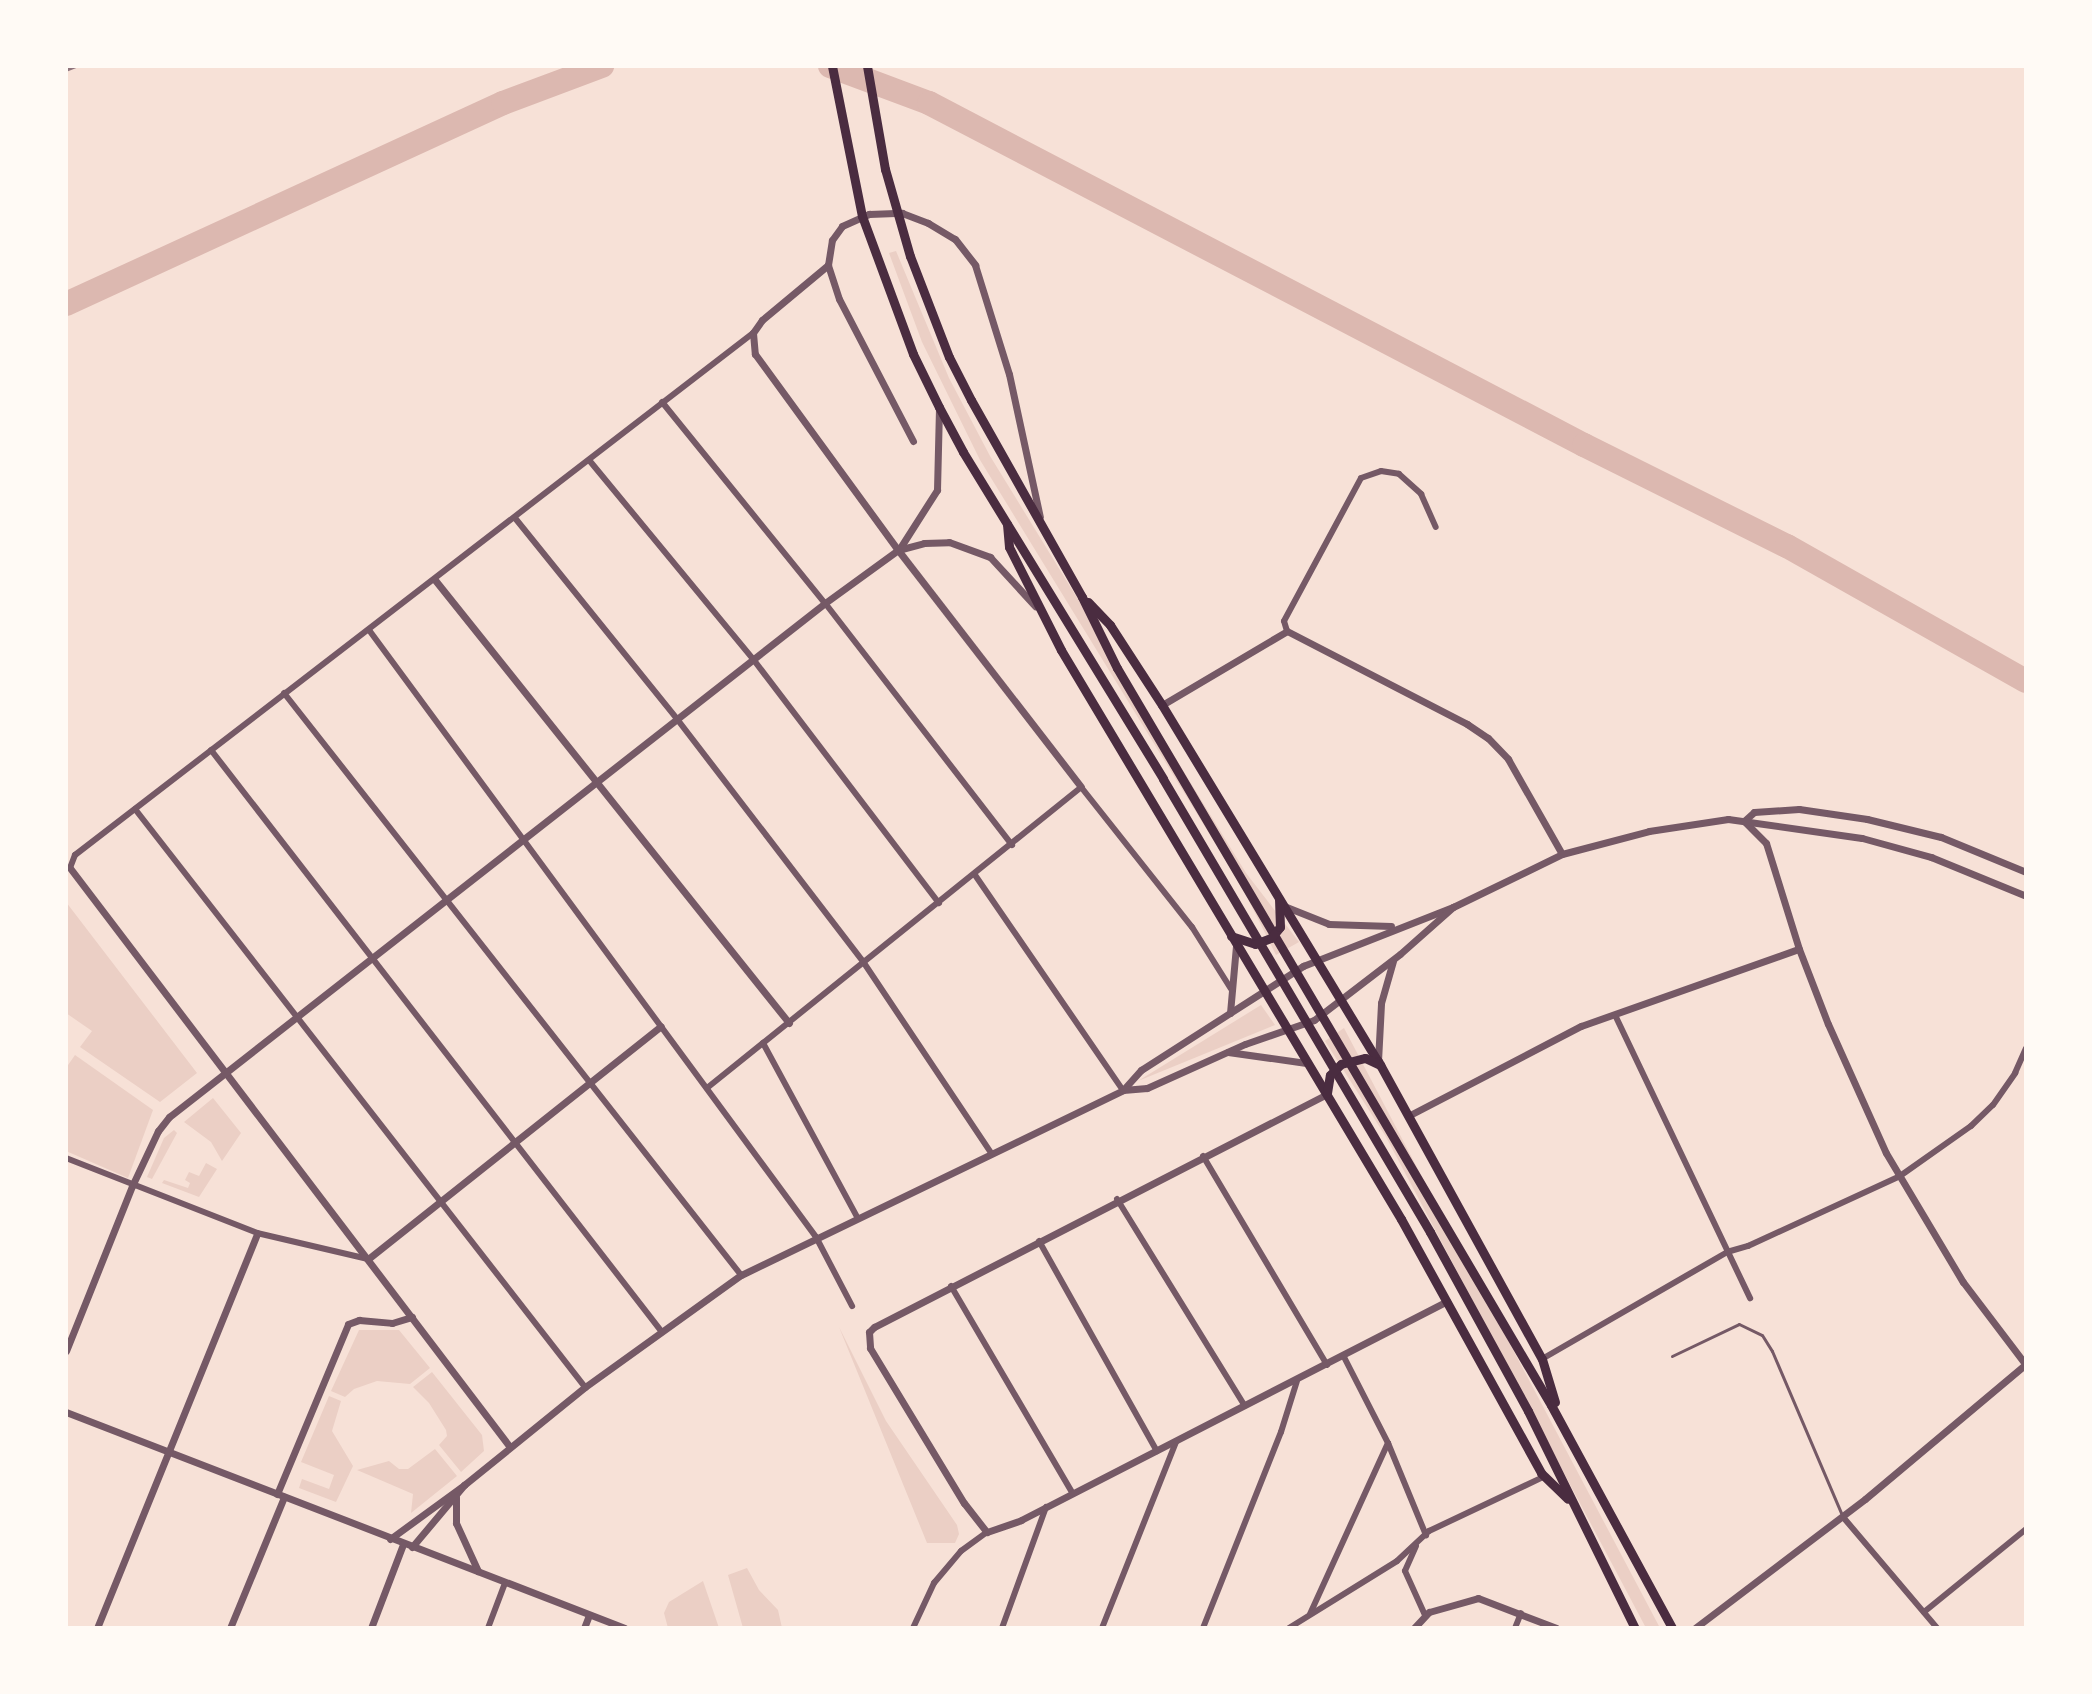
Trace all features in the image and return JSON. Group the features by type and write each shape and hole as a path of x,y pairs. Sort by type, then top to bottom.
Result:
{"main road":[{"path":"832,66 862,216 892,301 939,407 1430,1232 1528,1411 1635,1628"},
{"path":"867,66 896,211 949,357 1082,597 1117,668 1560,1421 1672,1628"},
{"path":"1007,521 1009,547 1035,606 1327,1094 1447,1301 1543,1477 1573,1503"},
{"path":"1082,597 1110,625 1162,705 1379,1063 1542,1359 1560,1421"},
{"path":"1234,941 1255,944 1271,938 1280,927 1281,902"},
{"path":"1327,1094 1330,1075 1341,1064 1365,1058 1379,1063"}],"street":[{"path":"913,441 839,299 828,265 832,240 842,226 852,219 885,212 902,213 928,223 955,239 966,251 985,288 1033,471 1040,523"},
{"path":"510,1447 70,868 75,855 753,333 776,307 828,265"},
{"path":"753,333 751,342 761,366 898,550 1192,927 1231,989"},
{"path":"662,402 825,603 1012,845"},
{"path":"898,550 937,490 939,407"},
{"path":"589,460 753,659 939,903"},
{"path":"1436,527 1421,494 1399,474 1381,471 1361,478 1284,621 1287,631 1467,724 1488,738 1508,759 1562,854"},
{"path":"515,518 677,719 864,963 991,1153"},
{"path":"66,1351 132,1186 158,1131 169,1117 825,603 898,550 924,543 949,542 978,551 1008,573 1035,606"},
{"path":"435,580 789,1023"},
{"path":"369,630 816,1237 852,1306"},
{"path":"1162,705 1287,631"},
{"path":"284,693 741,1275"},
{"path":"211,750 662,1332"},
{"path":"707,1088 1081,787"},
{"path":"135,809 585,1387"},
{"path":"1744,821 1754,812 1773,809 1799,809 1867,819 1941,837 2026,872"},
{"path":"1123,1090 1141,1070 1263,989 1317,960 1397,926 1453,907 1562,854 1649,831 1728,819 1882,842 1931,857 2026,896"},
{"path":"1695,1628 1843,1517 2026,1365 1963,1282 1881,1144 1799,949 1766,843 1744,821"},
{"path":"975,875 1123,1090"},
{"path":"1281,902 1329,924 1397,926"},
{"path":"390,1539 464,1485 585,1387 741,1275 1123,1090 1147,1088 1226,1052 1314,1020 1394,960 1453,907"},
{"path":"1230,1013 1234,941"},
{"path":"1408,1116 1571,1030 1799,949"},
{"path":"1379,1063 1381,1003 1394,960"},
{"path":"1615,1015 1750,1298"},
{"path":"368,1259 661,1026"},
{"path":"763,1043 857,1217"},
{"path":"1542,1359 1727,1252 1748,1246 1900,1176 1971,1126 1993,1105 2011,1080 2026,1048"},
{"path":"1226,1052 1306,1063"},
{"path":"987,1532 956,1490 868,1340 869,1332 1117,1199 1327,1094"},
{"path":"1203,1156 1327,1365"},
{"path":"66,1158 257,1233 368,1259"},
{"path":"1117,1199 1245,1406"},
{"path":"97,1628 257,1233"},
{"path":"1039,1241 1157,1451"},
{"path":"951,1286 1073,1494"},
{"path":"913,1628 934,1583 961,1551 987,1532 1073,1494 1344,1357 1447,1301"},
{"path":"230,1628 348,1324 359,1320 392,1323 412,1317"},
{"path":"1344,1357 1388,1443 1423,1537 1405,1571 1425,1615"},
{"path":"1203,1628 1281,1432 1297,1381"},
{"path":"66,1412 625,1628"},
{"path":"1102,1628 1176,1442"},
{"path":"1310,1614 1388,1443"},
{"path":"1289,1628 1397,1561 1423,1537 1543,1477"},
{"path":"371,1628 408,1546 464,1485"},
{"path":"456,1495 456,1523 479,1573"},
{"path":"1002,1628 1046,1507"},
{"path":"1843,1517 1937,1628"},
{"path":"1924,1612 2026,1529"},
{"path":"488,1628 505,1583"},
{"path":"1414,1628 1425,1615 1457,1601 1478,1598 1556,1628"},
{"path":"1515,1628 1521,1613"},
{"path":"584,1628 589,1615"}],"lane":[{"path":"1672,1356 1739,1324 1762,1335 1772,1351 1843,1517"}],"shaded area":[{"path":"896,251 949,378 990,456 1246,873 1299,942 1276,955 1242,887 980,460 922,342 889,253"},
{"path":"66,902 197,1073 160,1102 80,1047 92,1031 66,1013"},
{"path":"1261,1005 1275,1025 1138,1081"},
{"path":"1344,1028 1660,1628 1646,1628 1386,1137 1325,1041"},
{"path":"75,1055 153,1110 128,1178 66,1151 66,1068"},
{"path":"213,1098 241,1133 222,1161 211,1142 184,1122"},
{"path":"174,1130 177,1133 152,1179 147,1177 164,1138"},
{"path":"206,1163 217,1169 199,1197 162,1183 164,1180 188,1188 190,1183 185,1180 189,1172 199,1176"},
{"path":"839,1327 886,1421 957,1525 959,1534 955,1543 927,1543"},
{"path":"359,1330 399,1330 430,1368 410,1384 377,1381 354,1389 345,1397 331,1391"},
{"path":"432,1372 482,1435 484,1451 461,1472 439,1445 447,1436 446,1430 429,1403 413,1387"},
{"path":"329,1396 341,1401 332,1431 353,1466 336,1502 299,1488 302,1479 329,1489 334,1475 301,1462"},
{"path":"435,1449 457,1476 411,1513 413,1494 357,1470 389,1461 399,1469 408,1469"},
{"path":"747,1568 759,1590 778,1610 782,1628 743,1628 728,1575"},
{"path":"703,1581 719,1628 668,1628 664,1613 669,1602"}],"waterway":[{"path":"66,304 503,103 602,66"},
{"path":"830,66 929,103 1584,445 1787,546 2026,681"}],"railway":[{"path":"66,70 76,66"}]}
